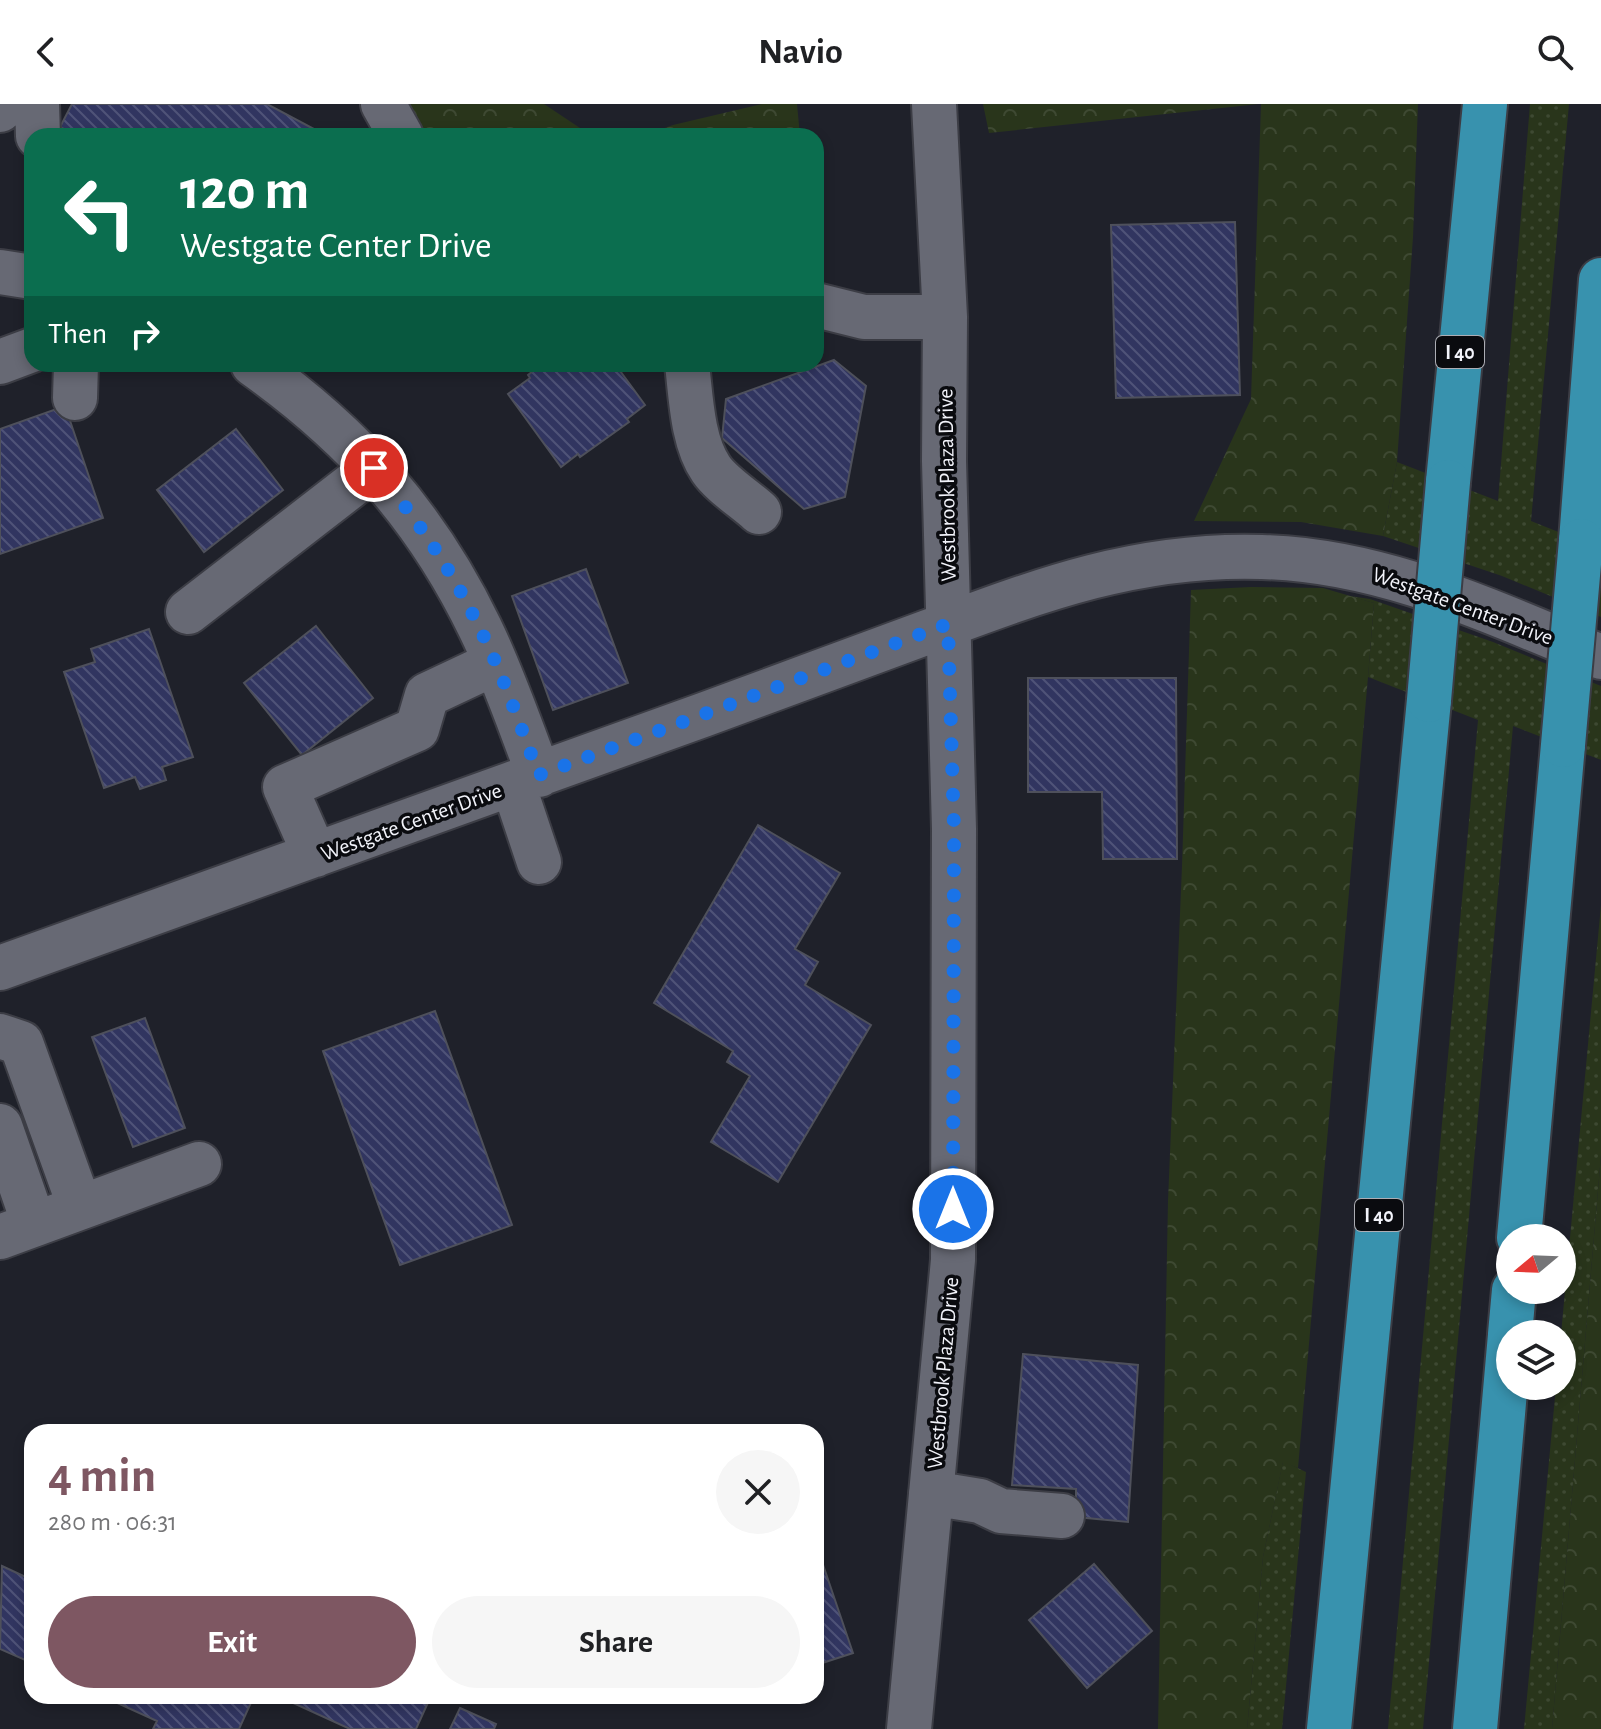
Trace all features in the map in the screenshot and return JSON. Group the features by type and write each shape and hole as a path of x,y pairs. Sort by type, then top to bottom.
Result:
{"highway":[{"path":"1458,104 1472,222"},
{"name":"I 40","path":"1329,1729 1485,104"},
{"path":"1520,1224 1581,541 1596,412 1601,280"},
{"path":"1475,1729 1504,1400"}],"street":[{"path":"0,104 0,110"},
{"path":"37,104 38,128"},
{"name":"Westbrook Plaza Drive","path":"909,1729 953,1260 954,829 944,461 945,317 934,104"},
{"path":"0,272 24,276"},
{"path":"824,308 864,317 945,317"},
{"path":"0,362 24,353"},
{"path":"274,372 374,468 413,514 480,628 495,663 526,780 539,862"},
{"path":"688,372 694,416 711,470 759,512"},
{"path":"188,612 374,468"},
{"name":"Westgate Center Drive","path":"0,968 526,780 948,624 1083,578 1140,564 1190,558 1282,558 1339,564 1415,583 1601,657"},
{"path":"315,855 285,787 417,729 427,695 495,663"},
{"path":"0,1036 21,1043 80,1207"},
{"path":"0,1126 17,1230 199,1164"},
{"path":"931,1493 980,1501 1001,1511 1062,1516"}],"green space":[{"path":"402,104 544,104 580,128 416,128"},
{"path":"762,104 797,104 799,128 665,128"},
{"path":"983,104 1259,104 989,133"},
{"path":"1261,104 1418,104 1413,237 1397,462 1383,536 1301,522 1194,521 1251,399"},
{"path":"1530,104 1569,104 1531,521 1601,549 1601,617 1502,576 1383,536 1397,462 1498,501"},
{"path":"1323,588 1374,603 1368,677 1298,1468 1283,1462 1263,1557 1247,1729 1158,1729 1168,1201 1191,590"},
{"path":"1349,596 1370,599 1493,642 1601,686 1601,760 1513,726 1423,1729 1388,1729 1478,720 1368,677 1374,603"},
{"path":"1601,905 1601,1155 1552,1729 1524,1729 1555,1400 1576,1400 1576,1320 1562,1320 1564,1304 1576,1304 1576,1224 1571,1224"},
{"path":"1601,1155 1601,1729 1552,1729"},
{"path":"1283,1461 1306,1472 1282,1729 1247,1729 1263,1557"}],"building":[{"path":"72,104 267,104 312,128 62,128"},
{"path":"1235,222 1240,395 1116,398 1111,225"},
{"path":"834,360 866,386 845,497 804,509 722,438 726,399 801,372 824,372 824,364"},
{"path":"532,372 621,372 645,405 627,419 629,422 561,467 508,394 530,378 528,375"},
{"path":"65,406 103,518 0,554 0,429"},
{"path":"236,429 283,490 204,552 157,490"},
{"path":"586,569 628,683 553,710 512,596"},
{"path":"316,626 373,698 302,755 244,683"},
{"path":"149,629 193,757 162,767 166,780 140,789 135,777 104,788 64,672 95,662 91,649"},
{"path":"1028,678 1176,678 1177,859 1103,859 1102,792 1028,792"},
{"path":"758,825 840,873 795,949 818,962 805,985 871,1025 778,1182 711,1142 750,1076 727,1062 733,1051 654,1003"},
{"path":"435,1011 512,1225 400,1265 323,1051"},
{"path":"145,1018 185,1128 133,1147 92,1037"},
{"path":"1023,1354 1138,1365 1128,1522 1076,1517 1076,1489 1012,1485"},
{"path":"1094,1564 1152,1631 1087,1688 1029,1620"},
{"path":"2,1566 24,1576 24,1660 0,1649"},
{"path":"824,1568 853,1653 824,1662"},
{"path":"120,1704 250,1704 239,1729 153,1729 157,1721"},
{"path":"295,1704 427,1704 416,1729 350,1729"},
{"path":"460,1708 496,1724 494,1729 450,1729"}],"route":[{"path":"374,468 413,514 480,628 539,775 948,624 954,829 953,1209"}]}
